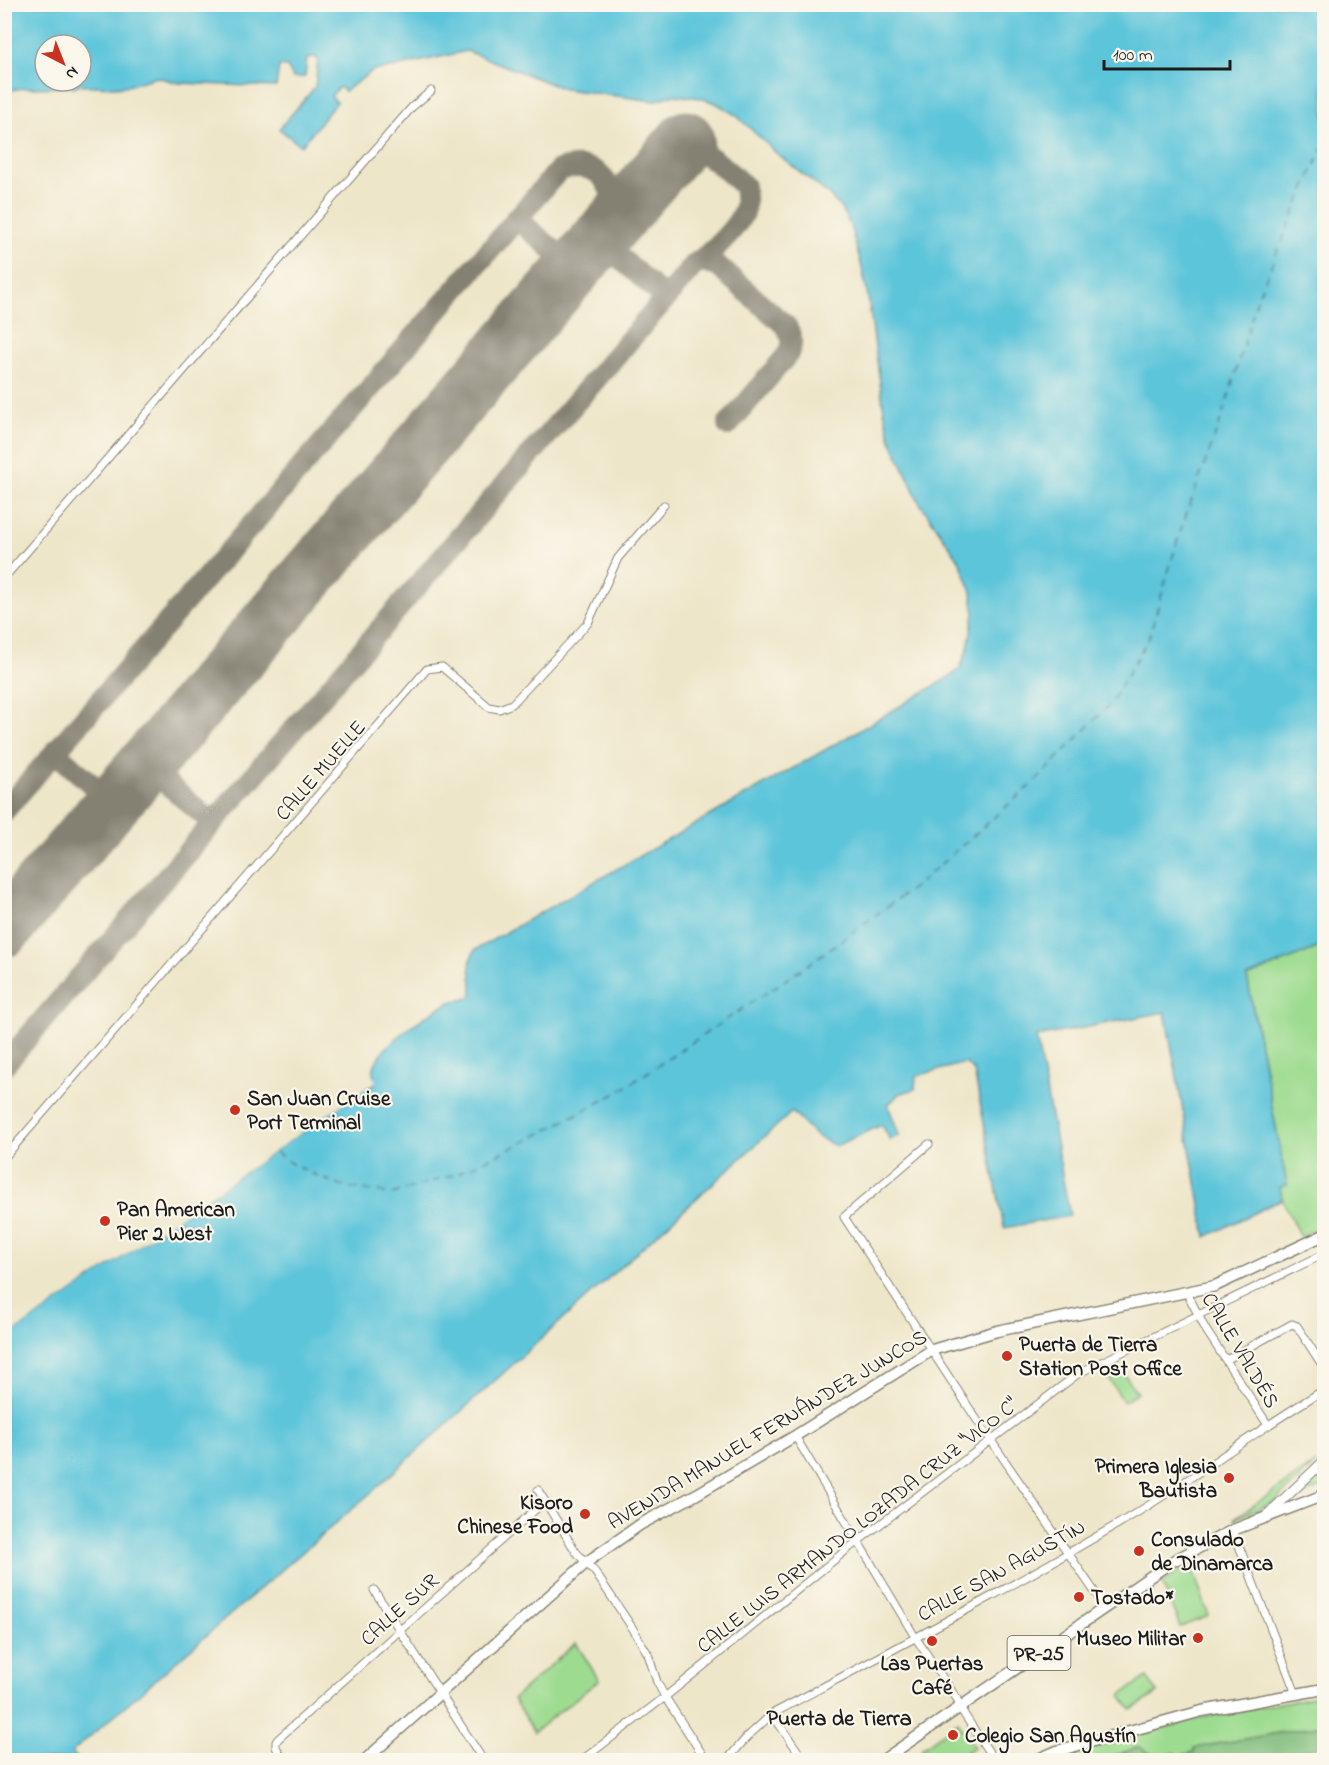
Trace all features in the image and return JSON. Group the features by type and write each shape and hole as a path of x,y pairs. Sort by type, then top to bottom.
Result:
{"main road":[{"name":"AVENIDA MANUEL FERNÁNDEZ JUNCOS","path":"365,1761 587,1562 641,1524 698,1494 795,1436 932,1350 997,1331 1215,1286 1324,1235"},
{"name":"PR-25","path":"884,1761 1173,1561 1233,1530 1324,1495"},
{"path":"1036,1761 1057,1751 1202,1711 1324,1689"}],"street":[{"path":"4,578 411,107 431,91"},
{"name":"CALLE MUELLE","path":"4,1158 427,669 442,667 489,707 499,709 512,704 588,623 618,558 664,505"},
{"path":"929,1144 844,1217 1105,1607"},
{"name":"CALLE LUIS ARMANDO LOZADA CRUZ \"VICO C\"","path":"582,1761 858,1542 1079,1373 1324,1254"},
{"name":"CALLE VALDÉS","path":"1187,1293 1198,1316 1268,1425"},
{"path":"1226,1360 1293,1324 1297,1326 1324,1368"},
{"name":"CALLE SAN AGUSTÍN","path":"727,1761 747,1737 772,1714 1069,1552 1148,1505 1324,1390"},
{"path":"795,1436 915,1637 957,1699 960,1708 994,1761"},
{"path":"1265,1517 1324,1461"},
{"path":"538,1491 576,1552 587,1562 648,1654 657,1682 665,1697 706,1761"},
{"name":"CALLE SUR","path":"283,1761 276,1742 545,1501"},
{"path":"1233,1530 1296,1694"},
{"path":"374,1590 483,1761"},
{"path":"772,1714 804,1761"}],"green space":[{"path":"1324,945 1324,1225 1300,1237 1282,1199 1279,1187 1287,1185 1247,977"},
{"path":"1121,1369 1137,1393 1124,1402 1108,1378"},
{"path":"1316,1463 1276,1501 1235,1519 1235,1518"},
{"path":"1324,1466 1324,1486 1291,1499"},
{"path":"1191,1565 1209,1616 1180,1627 1162,1582"},
{"path":"576,1643 599,1680 534,1732 513,1699"},
{"path":"1147,1677 1158,1693 1131,1710 1121,1695"},
{"path":"1324,1695 1324,1725 1194,1748 1194,1752 1176,1757 1175,1753 1159,1758 1139,1747 1102,1760 1051,1760 1199,1718"},
{"name":"Colegio San Agustín","path":"958,1722 974,1747 955,1760 930,1760 921,1749"},
{"path":"1324,1725 1324,1745 1292,1754 1254,1760 1102,1760 1139,1747 1159,1758 1175,1753 1177,1757 1194,1752 1194,1748"}],"sand":[{"path":"1324,1745 1324,1754 1303,1760 1254,1760 1292,1754"}],"water":[{"path":"5,5 1324,5 1324,945 1247,977 1287,1185 1280,1187 1282,1199 1206,1237 1165,1012 1036,1037 1070,1216 1004,1228 974,1071 965,1063 916,1076 915,1089 899,1094 888,1105 899,1135 890,1140 882,1125 836,1146 816,1136 792,1112 374,1490 72,1752 77,1758 72,1760 5,1760 4,1339 367,1087 374,1086 374,1067 386,1048 395,1039 440,1008 471,997 470,963 475,950 951,676 960,668 968,648 974,614 972,592 959,560 919,502 891,440 884,411 868,297 850,225 840,207 828,194 776,153 737,116 716,103 700,98 673,95 654,101 564,89 467,51 374,70 345,91 339,87 331,96 337,102 301,146 279,129 315,87 318,60 316,57 307,58 305,77 293,78 287,67 279,66 276,87 179,83 156,77 127,86 93,86 93,33 33,33 33,88 5,91"}],"pier":[{"path":"370,1072 376,1081 5,1338 4,1335 371,1083"}],"ferry route":[{"path":"275,1152 295,1166 341,1186 392,1194 456,1174 522,1143 617,1093 809,964 918,884 1038,779 1111,703 1149,637 1180,532 1225,408 1258,296 1324,145"}],"taxiway":[{"path":"4,1065 695,264 728,235 745,208 744,186 720,164 699,151 687,150 670,157"},
{"path":"4,811 559,170 573,167 594,170 607,184 617,218"},
{"path":"516,218 574,268"},
{"path":"599,239 666,299"},
{"path":"695,264 708,263 720,268 786,326 791,337 788,354 728,425"},
{"path":"55,752 113,803"},
{"path":"145,765 213,823"}],"runway":[{"path":"4,929 686,139"}],"place":[{"name":"San Juan Cruise Port Terminal","path":"235,1110"},
{"name":"Pan American Pier 2 West","path":"105,1221"},
{"name":"Puerta de Tierra Station Post Office","path":"1007,1356"},
{"name":"Primera Iglesia Bautista","path":"1229,1478"},
{"name":"Kisoro Chinese Food","path":"585,1514"},
{"name":"Consulado de Dinamarca","path":"1139,1551"},
{"name":"Tostado*","path":"1079,1597"},
{"name":"Museo Militar","path":"1198,1638"},
{"name":"Las Puertas Café","path":"932,1641"},
{"name":"Colegio San Agustín","path":"953,1735"}],"district":[{"name":"Puerta de Tierra","path":"839,1717"}]}
